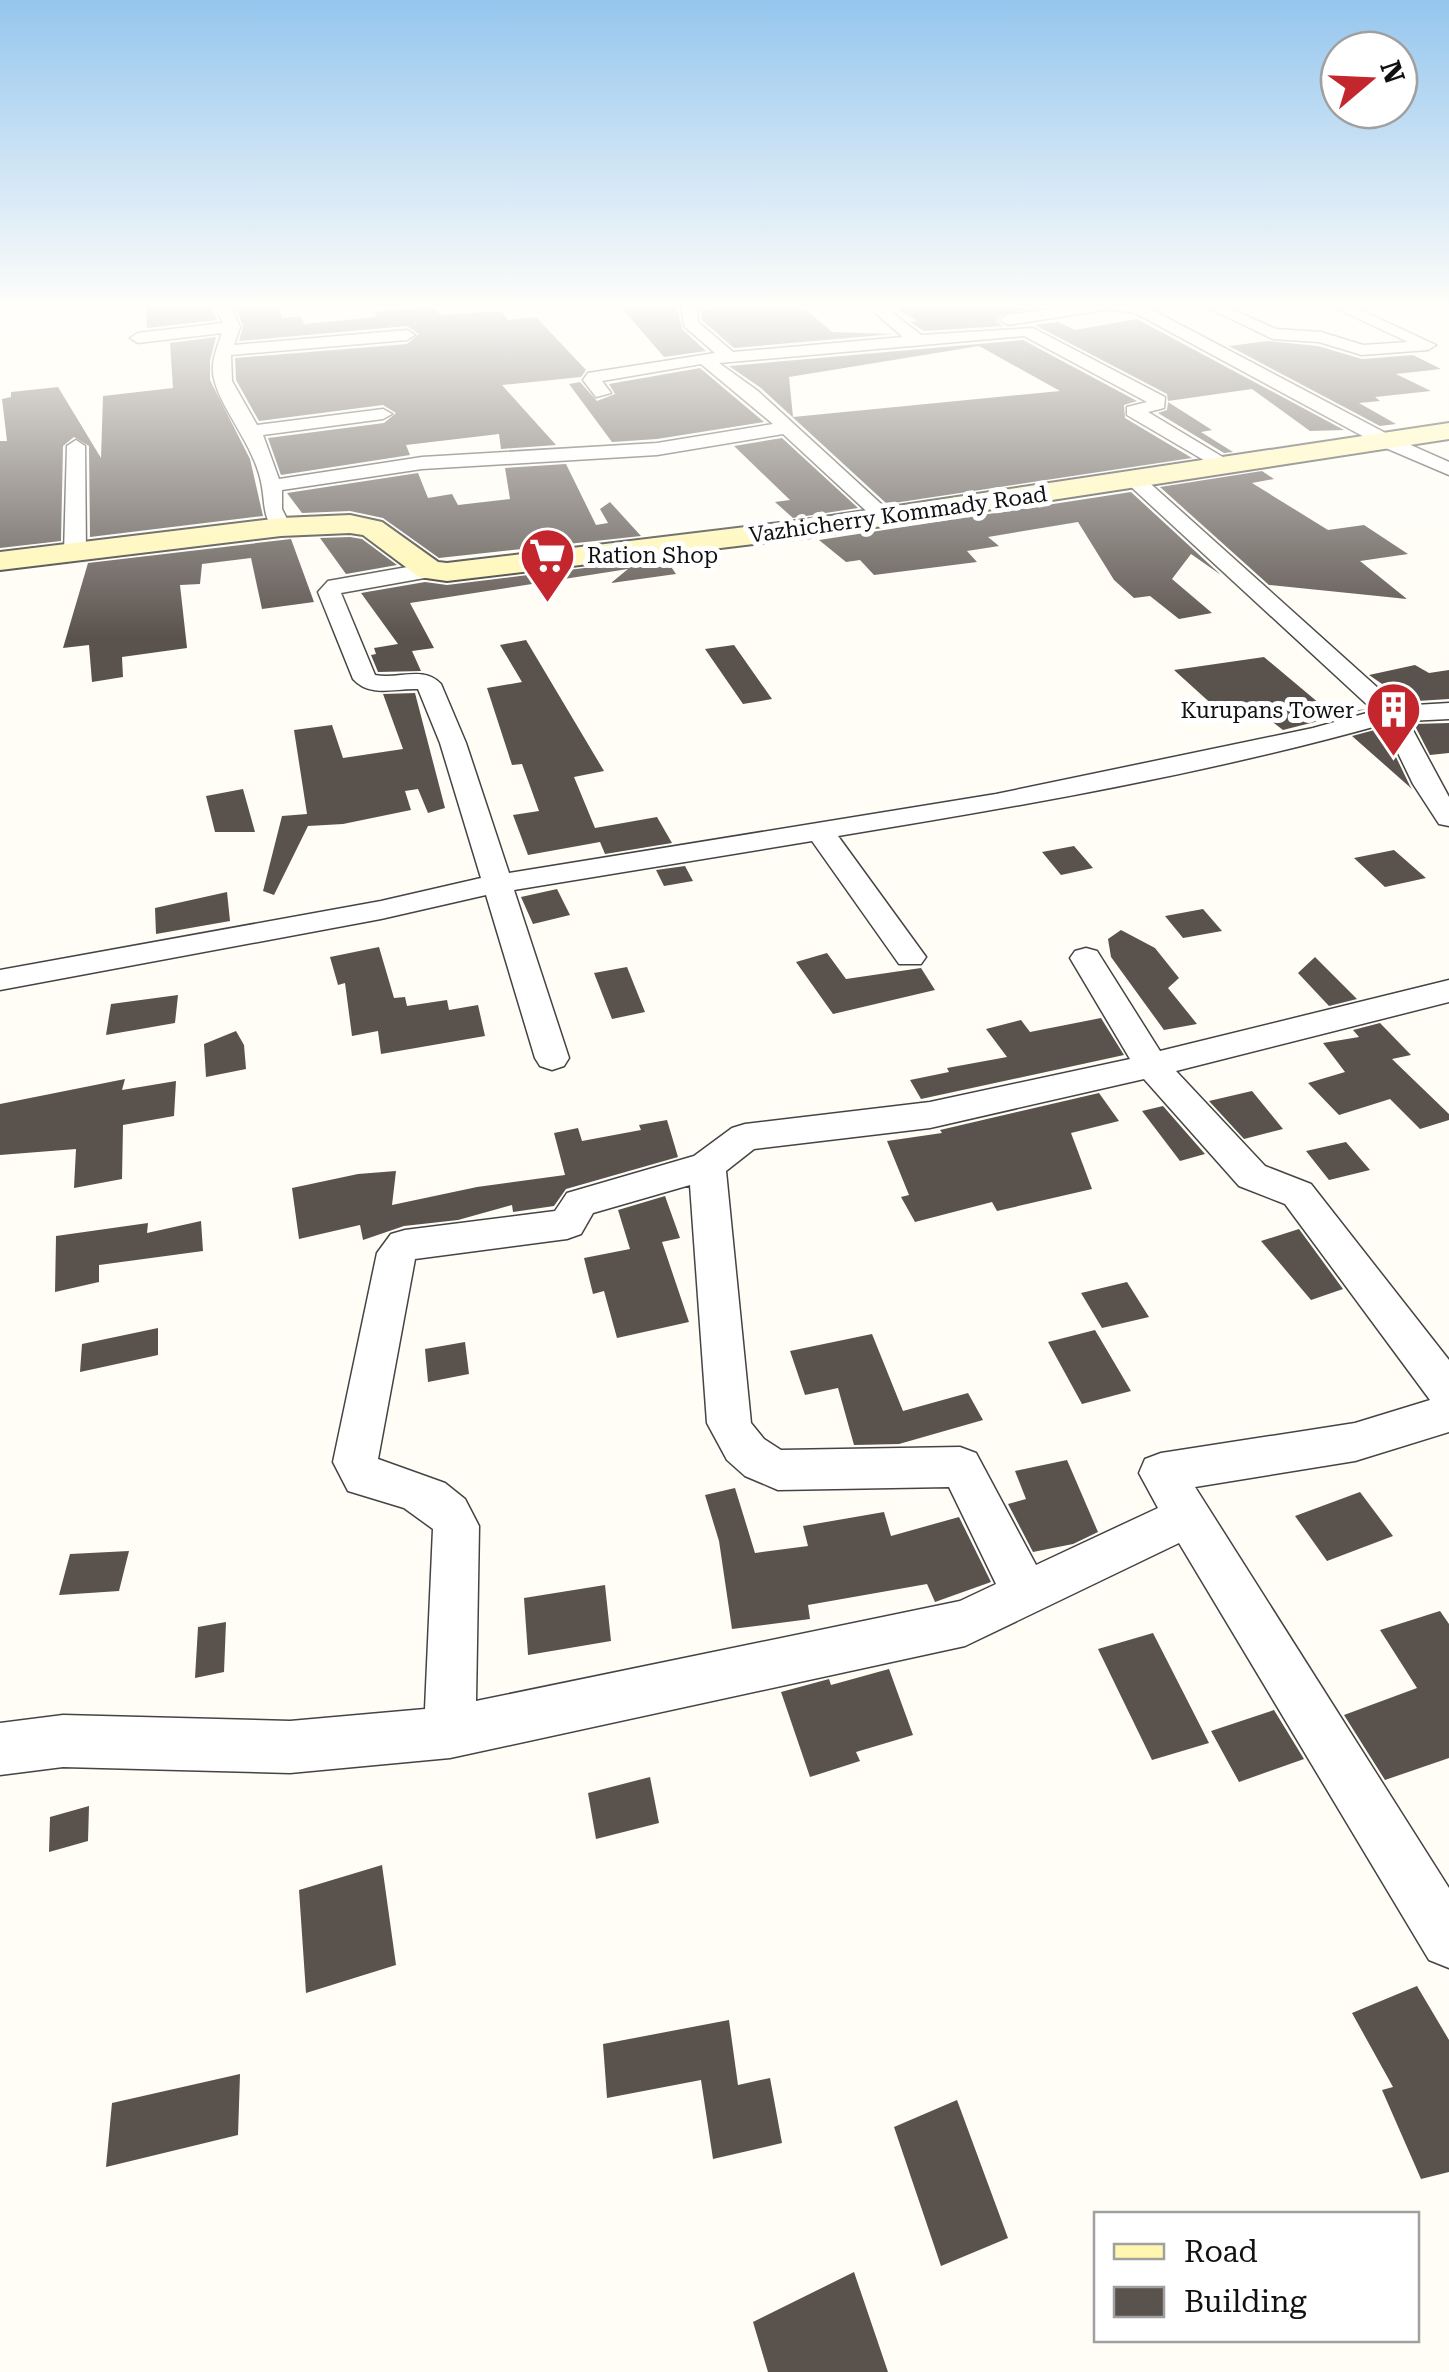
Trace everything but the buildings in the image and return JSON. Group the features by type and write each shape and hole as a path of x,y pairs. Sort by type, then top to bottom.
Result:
{"main road":[{"name":"Vazhicherry Kommady Road","path":"430,570 447,572 883,516 1449,432"},
{"path":"0,561 281,527 350,524 372,528 430,570"}],"street":[{"path":"244,417 272,486 272,509 281,527"},
{"path":"252,431 363,417"},
{"path":"774,417 883,516"},
{"path":"1143,417 1226,466"},
{"path":"1341,417 1449,469"},
{"path":"272,486 422,463 657,449 785,428"},
{"path":"75,553 76,446"},
{"path":"1136,481 1392,714 1426,784 1449,818"},
{"path":"430,570 336,586 329,592 365,679 380,685 419,680 429,684 453,743 552,1058"},
{"path":"0,980 382,910 495,884 996,802 1317,735 1392,714 1449,711"},
{"path":"819,830 910,957"},
{"path":"1086,958 1152,1066 1252,1176 1298,1194 1449,1392"},
{"path":"450,1732 456,1526 448,1507 433,1498 364,1477 355,1462 397,1253 413,1244 567,1224 580,1203 708,1166 745,1137 930,1115 1152,1066 1449,991"},
{"path":"708,1166 729,1423 737,1443 753,1459 778,1470 960,1468 968,1476 1026,1596"},
{"path":"1449,1412 1355,1442 1161,1473 1449,1940"},
{"path":"0,1749 63,1742 290,1747 450,1732 882,1644 965,1623 1188,1516"}],"place":[{"name":"Ration Shop","path":"548,604"},
{"name":"Kurupans Tower","path":"1393,759"}]}
